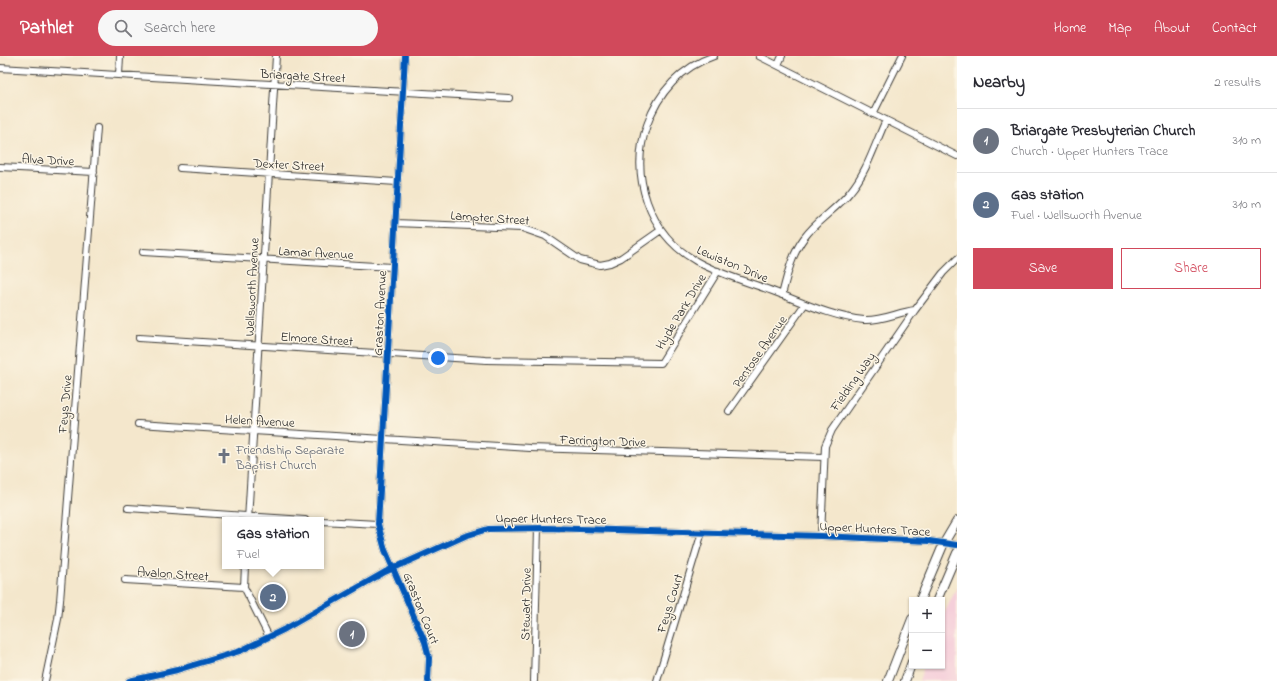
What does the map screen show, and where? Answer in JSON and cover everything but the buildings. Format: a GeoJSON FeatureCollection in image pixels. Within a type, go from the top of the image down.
{"type":"FeatureCollection","features":[{"type":"Feature","properties":{"kind":"main road"},"geometry":{"type":"LineString","coordinates":[[921,597],[944,543],[957,521]]}},
{"type":"Feature","properties":{"kind":"main road"},"geometry":{"type":"LineString","coordinates":[[938,597],[957,554]]}},
{"type":"Feature","properties":{"kind":"main road"},"geometry":{"type":"LineString","coordinates":[[889,681],[891,672],[909,627]]}},
{"type":"Feature","properties":{"kind":"main road"},"geometry":{"type":"LineString","coordinates":[[905,681],[909,669]]}},
{"type":"Feature","properties":{"kind":"street"},"geometry":{"type":"LineString","coordinates":[[119,75],[120,56]]}},
{"type":"Feature","properties":{"kind":"street","name":"Wellsworth Avenue"},"geometry":{"type":"LineString","coordinates":[[248,517],[276,56]]}},
{"type":"Feature","properties":{"kind":"street","name":"Graston Avenue"},"geometry":{"type":"LineString","coordinates":[[394,568],[382,542],[378,524],[405,56]]}},
{"type":"Feature","properties":{"kind":"street","name":"Lewiston Drive"},"geometry":{"type":"LineString","coordinates":[[714,56],[691,67],[669,86],[651,114],[645,130],[641,158],[642,189],[646,202],[661,230],[685,254],[718,271],[835,314],[867,320],[915,310]]}},
{"type":"Feature","properties":{"kind":"street"},"geometry":{"type":"LineString","coordinates":[[759,56],[957,156]]}},
{"type":"Feature","properties":{"kind":"street"},"geometry":{"type":"LineString","coordinates":[[778,65],[782,56]]}},
{"type":"Feature","properties":{"kind":"street"},"geometry":{"type":"LineString","coordinates":[[873,114],[902,56]]}},
{"type":"Feature","properties":{"kind":"street","name":"Briargate Street"},"geometry":{"type":"LineString","coordinates":[[0,68],[509,98]]}},
{"type":"Feature","properties":{"kind":"street"},"geometry":{"type":"LineString","coordinates":[[782,295],[789,269],[798,248],[811,230],[851,192],[861,176],[886,120]]}},
{"type":"Feature","properties":{"kind":"street","name":"Feys Drive"},"geometry":{"type":"LineString","coordinates":[[45,681],[58,619],[60,601],[97,128]]}},
{"type":"Feature","properties":{"kind":"street","name":"Alva Drive"},"geometry":{"type":"LineString","coordinates":[[0,167],[94,172]]}},
{"type":"Feature","properties":{"kind":"street","name":"Dexter Street"},"geometry":{"type":"LineString","coordinates":[[180,168],[397,182]]}},
{"type":"Feature","properties":{"kind":"street","name":"Lampter Street"},"geometry":{"type":"LineString","coordinates":[[395,223],[522,228],[545,236],[580,260],[600,264],[610,263],[621,258],[661,230]]}},
{"type":"Feature","properties":{"kind":"street","name":"Lamar Avenue"},"geometry":{"type":"LineString","coordinates":[[143,252],[392,267]]}},
{"type":"Feature","properties":{"kind":"street","name":"Fielding Way"},"geometry":{"type":"LineString","coordinates":[[821,536],[825,446],[832,430],[915,310],[943,272],[957,260]]}},
{"type":"Feature","properties":{"kind":"street","name":"Hyde Park Drive"},"geometry":{"type":"LineString","coordinates":[[661,363],[718,271]]}},
{"type":"Feature","properties":{"kind":"street","name":"Pentose Avenue"},"geometry":{"type":"LineString","coordinates":[[729,411],[805,304]]}},
{"type":"Feature","properties":{"kind":"street","name":"Elmore Street"},"geometry":{"type":"LineString","coordinates":[[139,338],[486,360],[661,363]]}},
{"type":"Feature","properties":{"kind":"street","name":"Helen Avenue"},"geometry":{"type":"LineString","coordinates":[[138,424],[382,439]]}},
{"type":"Feature","properties":{"kind":"street","name":"Farrington Drive"},"geometry":{"type":"LineString","coordinates":[[382,439],[602,451],[824,457]]}},
{"type":"Feature","properties":{"kind":"street"},"geometry":{"type":"LineString","coordinates":[[128,508],[236,517]]}},
{"type":"Feature","properties":{"kind":"street"},"geometry":{"type":"LineString","coordinates":[[324,521],[378,524]]}},
{"type":"Feature","properties":{"kind":"street","name":"Upper Hunters Trace"},"geometry":{"type":"LineString","coordinates":[[129,681],[218,659],[270,636],[394,568],[478,531],[504,527],[702,532],[821,536],[957,544]]}},
{"type":"Feature","properties":{"kind":"street","name":"Stewart Drive"},"geometry":{"type":"LineString","coordinates":[[534,681],[538,528]]}},
{"type":"Feature","properties":{"kind":"street","name":"Feys Court"},"geometry":{"type":"LineString","coordinates":[[657,681],[702,532]]}},
{"type":"Feature","properties":{"kind":"street","name":"Graston Court"},"geometry":{"type":"LineString","coordinates":[[394,568],[425,642],[428,658],[428,681]]}},
{"type":"Feature","properties":{"kind":"street"},"geometry":{"type":"LineString","coordinates":[[245,569],[244,587],[270,636]]}},
{"type":"Feature","properties":{"kind":"street","name":"Avalon Street"},"geometry":{"type":"LineString","coordinates":[[125,580],[244,587]]}},
{"type":"Feature","properties":{"kind":"shaded area"},"geometry":{"type":"Polygon","coordinates":[[[957,587],[957,681],[919,681],[923,669],[945,669],[945,612],[957,587]]]}},
{"type":"Feature","properties":{"kind":"cycle path"},"geometry":{"type":"LineString","coordinates":[[405,56],[378,524],[385,550],[425,642],[429,658],[428,681]]}},
{"type":"Feature","properties":{"kind":"cycle path"},"geometry":{"type":"LineString","coordinates":[[129,681],[177,670],[240,651],[285,629],[385,572],[465,536],[488,529],[545,528],[821,536],[929,541],[957,545]]}},
{"type":"Feature","properties":{"kind":"place","name":"Friendship Separate Baptist Church"},"geometry":{"type":"Point","coordinates":[224,456]}},
{"type":"Feature","properties":{"kind":"place","name":"Gas station"},"geometry":{"type":"Point","coordinates":[273,597]}},
{"type":"Feature","properties":{"kind":"place","name":"Briargate Presbyterian Church"},"geometry":{"type":"Point","coordinates":[352,634]}}]}
